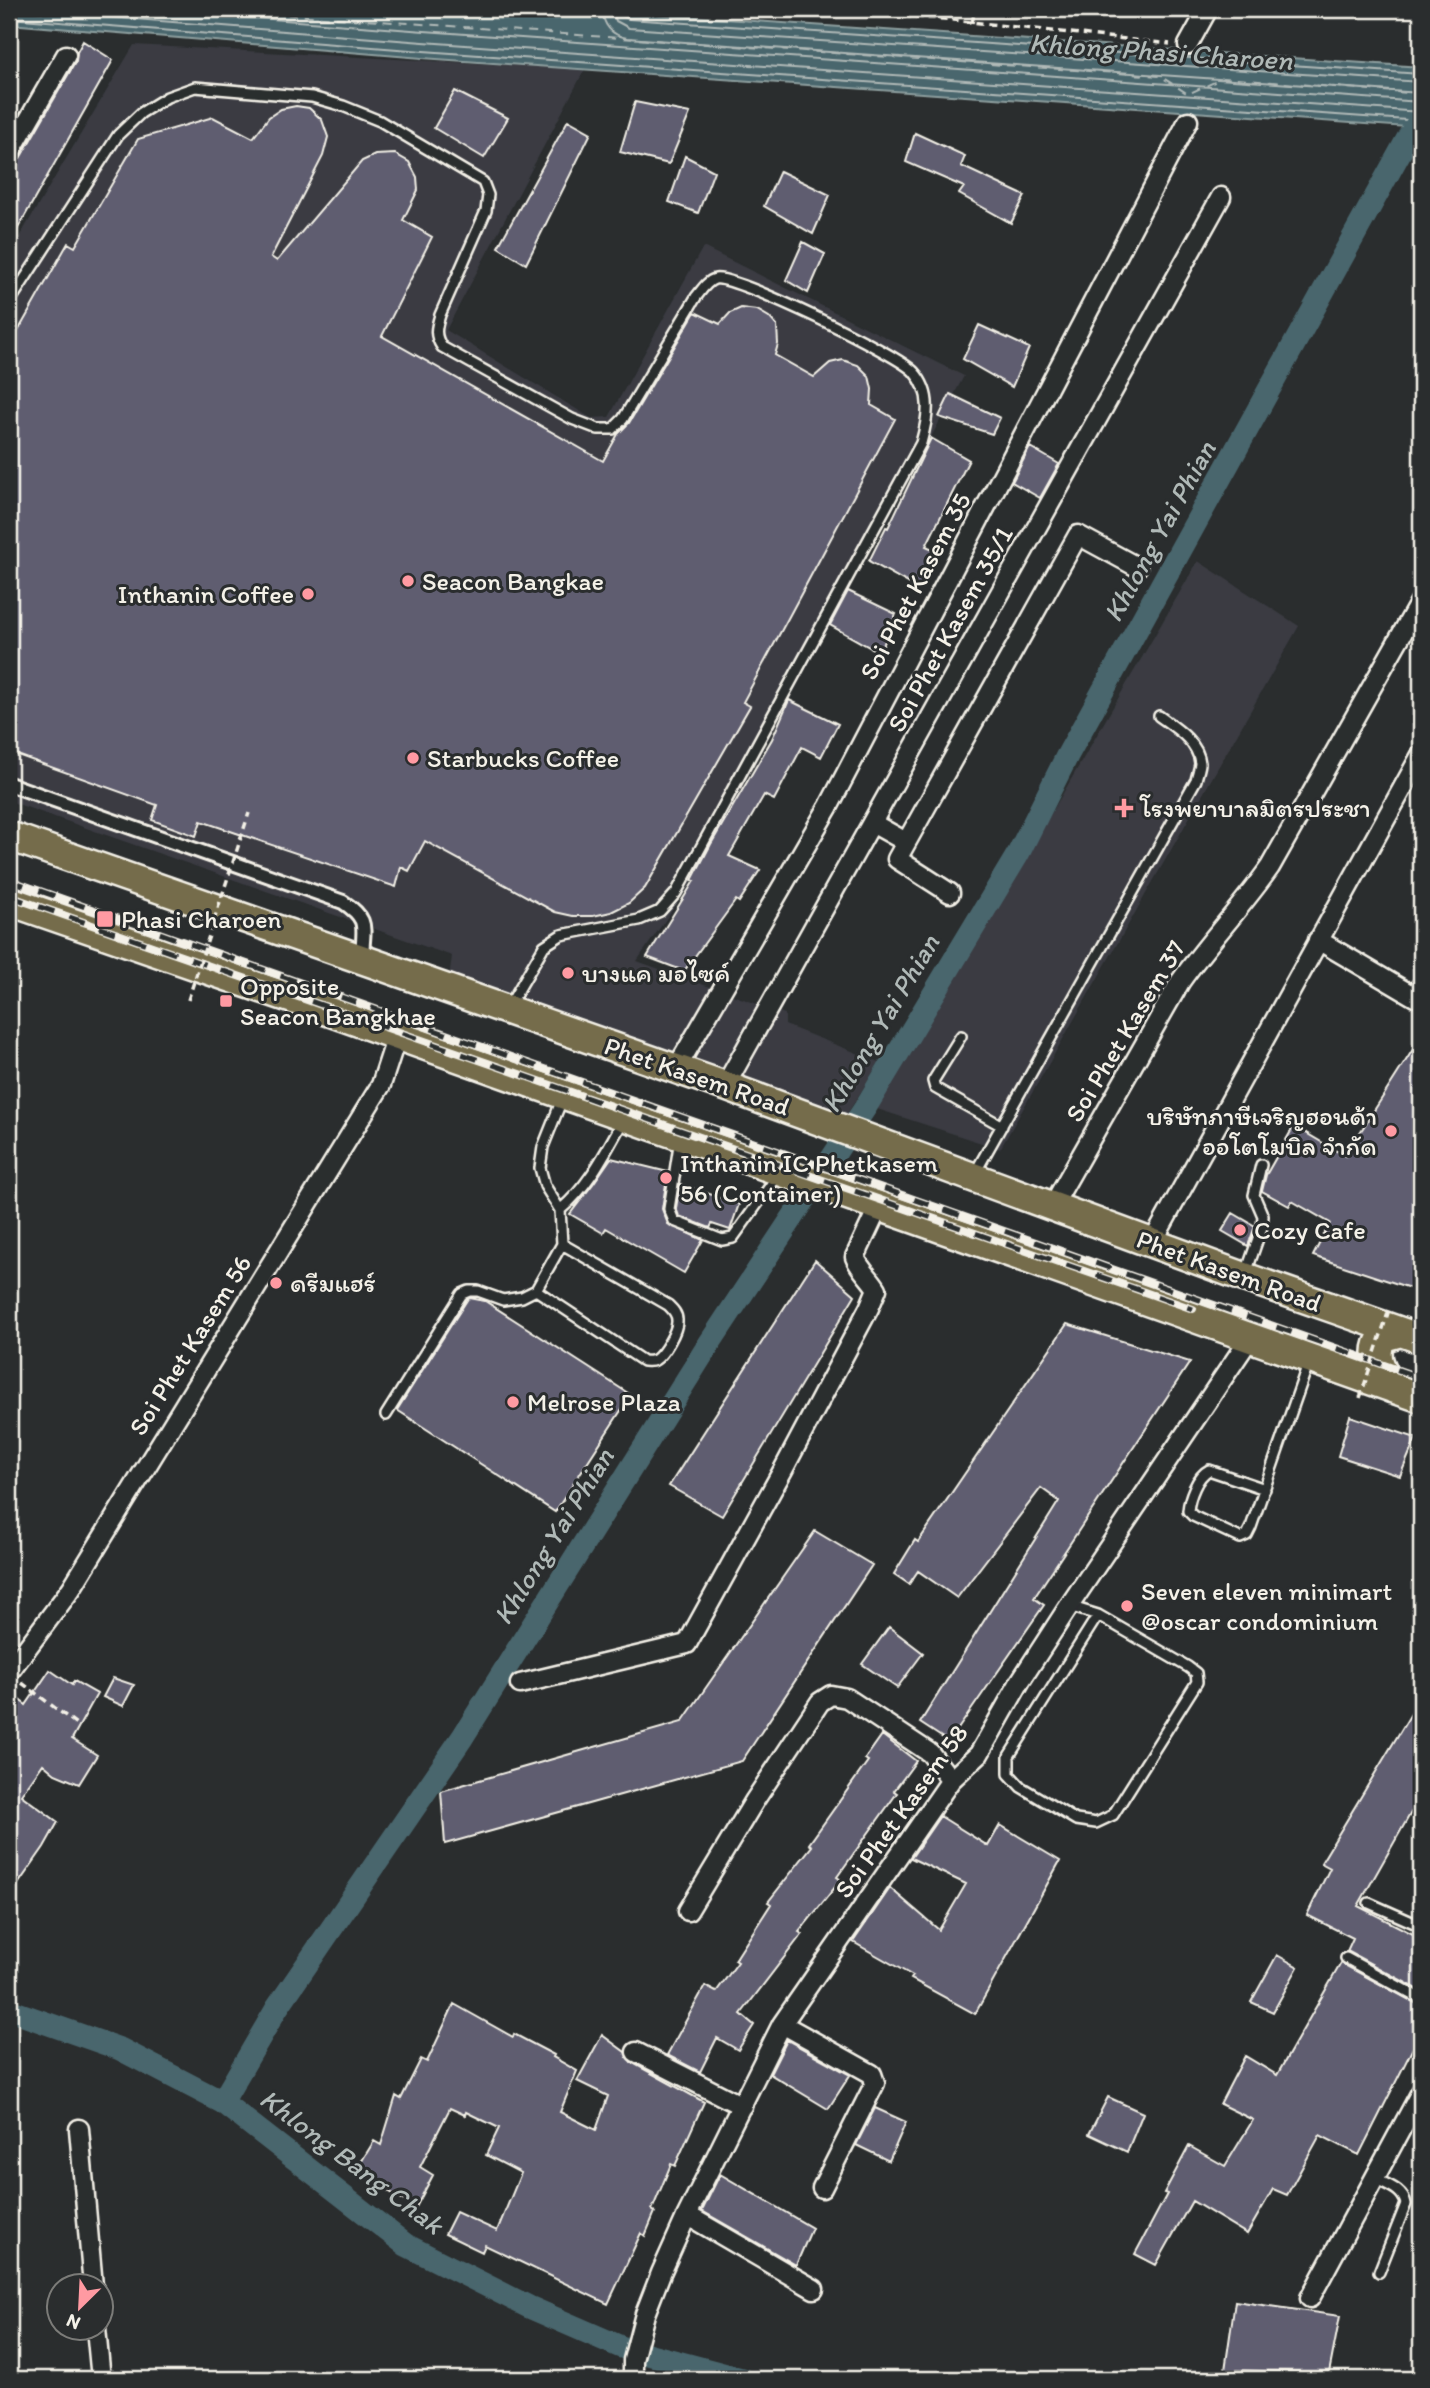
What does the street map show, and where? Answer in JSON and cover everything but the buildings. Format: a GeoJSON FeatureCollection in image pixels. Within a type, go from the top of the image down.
{"type":"FeatureCollection","features":[{"type":"Feature","properties":{"kind":"main road","name":"Phet Kasem Road"},"geometry":{"type":"LineString","coordinates":[[9,835],[725,1086],[1244,1277],[1364,1319],[1410,1329]]}},
{"type":"Feature","properties":{"kind":"main road"},"geometry":{"type":"LineString","coordinates":[[9,901],[1421,1398]]}},
{"type":"Feature","properties":{"kind":"main road"},"geometry":{"type":"LineString","coordinates":[[1344,1371],[1357,1361],[1367,1346],[1369,1326],[1364,1319]]}},
{"type":"Feature","properties":{"kind":"main road"},"geometry":{"type":"LineString","coordinates":[[1392,1388],[1380,1367],[1377,1350],[1384,1337],[1410,1329]]}},
{"type":"Feature","properties":{"kind":"street"},"geometry":{"type":"LineString","coordinates":[[1188,46],[1208,9]]}},
{"type":"Feature","properties":{"kind":"street"},"geometry":{"type":"LineString","coordinates":[[9,154],[66,55]]}},
{"type":"Feature","properties":{"kind":"street","name":"Soi Phet Kasem 35"},"geometry":{"type":"LineString","coordinates":[[676,1069],[828,806],[1188,121]]}},
{"type":"Feature","properties":{"kind":"street","name":"Soi Phet Kasem 35/1"},"geometry":{"type":"LineString","coordinates":[[725,1086],[1221,197]]}},
{"type":"Feature","properties":{"kind":"street"},"geometry":{"type":"LineString","coordinates":[[950,892],[897,859],[1078,535],[1137,567]]}},
{"type":"Feature","properties":{"kind":"street","name":"Soi Phet Kasem 37"},"geometry":{"type":"LineString","coordinates":[[1052,1207],[1180,982],[1269,867],[1421,600]]}},
{"type":"Feature","properties":{"kind":"street"},"geometry":{"type":"LineString","coordinates":[[1152,1243],[1421,755]]}},
{"type":"Feature","properties":{"kind":"street"},"geometry":{"type":"LineString","coordinates":[[9,784],[343,902],[359,913],[364,925],[362,957]]}},
{"type":"Feature","properties":{"kind":"street"},"geometry":{"type":"LineString","coordinates":[[872,823],[906,842]]}},
{"type":"Feature","properties":{"kind":"street"},"geometry":{"type":"LineString","coordinates":[[1318,940],[1415,997],[1421,986]]}},
{"type":"Feature","properties":{"kind":"street","name":"Soi Phet Kasem 56"},"geometry":{"type":"LineString","coordinates":[[14,1677],[381,1085],[397,1036]]}},
{"type":"Feature","properties":{"kind":"street"},"geometry":{"type":"LineString","coordinates":[[520,1684],[687,1644],[869,1308],[877,1289],[870,1278],[859,1269],[855,1258],[879,1206]]}},
{"type":"Feature","properties":{"kind":"street","name":"Soi Phet Kasem 58"},"geometry":{"type":"LineString","coordinates":[[633,2379],[633,2360],[645,2314],[687,2215],[782,2024],[951,1780],[978,1754],[1021,1680],[1069,1606],[1250,1338]]}},
{"type":"Feature","properties":{"kind":"street"},"geometry":{"type":"LineString","coordinates":[[688,1911],[755,1800],[820,1702],[831,1695],[847,1698],[930,1753],[951,1780]]}},
{"type":"Feature","properties":{"kind":"street"},"geometry":{"type":"LineString","coordinates":[[782,2024],[872,2074],[875,2083],[821,2188]]}},
{"type":"Feature","properties":{"kind":"street"},"geometry":{"type":"LineString","coordinates":[[636,2052],[742,2106]]}},
{"type":"Feature","properties":{"kind":"street"},"geometry":{"type":"LineString","coordinates":[[1310,2298],[1421,2092]]}},
{"type":"Feature","properties":{"kind":"street"},"geometry":{"type":"LineString","coordinates":[[79,2129],[92,2272]]}},
{"type":"Feature","properties":{"kind":"street"},"geometry":{"type":"LineString","coordinates":[[687,2215],[814,2289]]}},
{"type":"Feature","properties":{"kind":"street"},"geometry":{"type":"LineString","coordinates":[[97,2342],[101,2379]]}},
{"type":"Feature","properties":{"kind":"lane"},"geometry":{"type":"LineString","coordinates":[[9,303],[118,135],[141,113],[167,97],[195,88],[312,97],[343,106],[380,121],[483,181],[488,195],[486,211],[440,315],[436,338],[442,347],[572,419],[598,429],[612,429],[623,419],[696,297],[706,285],[716,279],[730,279],[774,298],[893,356],[914,371],[927,393],[928,416],[921,443],[676,893],[660,911],[639,919],[561,934],[544,946],[507,1009]]}},
{"type":"Feature","properties":{"kind":"lane"},"geometry":{"type":"LineString","coordinates":[[973,1177],[1196,780],[1200,763],[1193,746],[1184,735],[1159,716]]}},
{"type":"Feature","properties":{"kind":"lane"},"geometry":{"type":"LineString","coordinates":[[961,1036],[933,1081],[935,1088],[1002,1126]]}},
{"type":"Feature","properties":{"kind":"lane"},"geometry":{"type":"LineString","coordinates":[[386,1415],[463,1294],[478,1291],[512,1300],[536,1290],[562,1244],[560,1210],[545,1186],[540,1168],[543,1147],[563,1096]]}},
{"type":"Feature","properties":{"kind":"lane"},"geometry":{"type":"LineString","coordinates":[[560,1210],[585,1186],[625,1117]]}},
{"type":"Feature","properties":{"kind":"lane"},"geometry":{"type":"LineString","coordinates":[[680,1137],[670,1215],[674,1221],[722,1240],[733,1238],[741,1230],[784,1172]]}},
{"type":"Feature","properties":{"kind":"lane"},"geometry":{"type":"LineString","coordinates":[[1244,1277],[1262,1227],[1263,1216],[1254,1195],[1261,1165]]}},
{"type":"Feature","properties":{"kind":"lane"},"geometry":{"type":"LineString","coordinates":[[536,1290],[643,1361],[658,1358],[675,1331],[675,1311],[668,1305],[562,1244]]}},
{"type":"Feature","properties":{"kind":"lane"},"geometry":{"type":"LineString","coordinates":[[1265,1489],[1209,1470],[1203,1473],[1188,1503],[1188,1511],[1193,1516],[1240,1538],[1247,1535],[1265,1489],[1310,1359]]}},
{"type":"Feature","properties":{"kind":"lane"},"geometry":{"type":"LineString","coordinates":[[1069,1606],[1098,1615],[1196,1673],[1197,1682],[1113,1815],[1096,1823],[1076,1820],[1021,1787],[1009,1774],[1009,1756],[1098,1615]]}},
{"type":"Feature","properties":{"kind":"lane"},"geometry":{"type":"LineString","coordinates":[[1369,1903],[1421,1926]]}},
{"type":"Feature","properties":{"kind":"lane"},"geometry":{"type":"LineString","coordinates":[[1346,1958],[1421,1999]]}},
{"type":"Feature","properties":{"kind":"lane"},"geometry":{"type":"LineString","coordinates":[[1374,2178],[1405,2196],[1406,2204],[1379,2272]]}},
{"type":"Feature","properties":{"kind":"path"},"geometry":{"type":"LineString","coordinates":[[796,9],[972,23],[1188,46]]}},
{"type":"Feature","properties":{"kind":"path"},"geometry":{"type":"LineString","coordinates":[[972,23],[975,9]]}},
{"type":"Feature","properties":{"kind":"path"},"geometry":{"type":"LineString","coordinates":[[188,1000],[249,813]]}},
{"type":"Feature","properties":{"kind":"path"},"geometry":{"type":"LineString","coordinates":[[1360,1398],[1410,1329]]}},
{"type":"Feature","properties":{"kind":"path"},"geometry":{"type":"LineString","coordinates":[[14,1677],[79,1726]]}},
{"type":"Feature","properties":{"kind":"shaded area","name":"Seacon Bangkae"},"geometry":{"type":"Polygon","coordinates":[[[134,45],[585,69],[446,330],[591,418],[609,417],[703,247],[964,376],[689,886],[637,961],[785,1014],[785,1025],[880,1062],[845,1117],[449,978],[452,956],[9,801],[9,254],[134,45]]]}},
{"type":"Feature","properties":{"kind":"shaded area","name":"โรงพยาบาลมิตรประชา"},"geometry":{"type":"Polygon","coordinates":[[[1198,561],[1299,626],[1000,1149],[874,1108],[948,991],[1198,561]]]}},
{"type":"Feature","properties":{"kind":"water","name":"Khlong Phasi Charoen"},"geometry":{"type":"Polygon","coordinates":[[[9,9],[579,9],[1421,67],[1421,128],[422,58],[9,24],[9,9]]]}},
{"type":"Feature","properties":{"kind":"waterway","name":"Khlong Yai Phian"},"geometry":{"type":"LineString","coordinates":[[222,2102],[277,2008],[462,1738],[709,1344],[865,1108],[1018,854],[1067,756],[1409,136],[1421,119]]}},
{"type":"Feature","properties":{"kind":"waterway","name":"Khlong Bang Chak"},"geometry":{"type":"LineString","coordinates":[[9,2010],[120,2049],[222,2102],[406,2245],[529,2307],[621,2347],[742,2379]]}},
{"type":"Feature","properties":{"kind":"ferry route"},"geometry":{"type":"LineString","coordinates":[[208,9],[1160,76],[1188,94],[1223,78],[1421,94]]}},
{"type":"Feature","properties":{"kind":"railway"},"geometry":{"type":"LineString","coordinates":[[9,880],[1421,1378]]}},
{"type":"Feature","properties":{"kind":"railway"},"geometry":{"type":"LineString","coordinates":[[9,896],[1193,1309]]}},
{"type":"Feature","properties":{"kind":"place","name":"Seacon Bangkae"},"geometry":{"type":"Point","coordinates":[408,581]}},
{"type":"Feature","properties":{"kind":"place","name":"Inthanin Coffee"},"geometry":{"type":"Point","coordinates":[308,594]}},
{"type":"Feature","properties":{"kind":"place","name":"Starbucks Coffee"},"geometry":{"type":"Point","coordinates":[413,758]}},
{"type":"Feature","properties":{"kind":"place","name":"โรงพยาบาลมิตรประชา"},"geometry":{"type":"Point","coordinates":[1124,808]}},
{"type":"Feature","properties":{"kind":"place","name":"Phasi Charoen"},"geometry":{"type":"Point","coordinates":[105,919]}},
{"type":"Feature","properties":{"kind":"place","name":"บางแค มอไซค์"},"geometry":{"type":"Point","coordinates":[568,973]}},
{"type":"Feature","properties":{"kind":"place","name":"Opposite Seacon Bangkhae"},"geometry":{"type":"Point","coordinates":[226,1001]}},
{"type":"Feature","properties":{"kind":"place","name":"บริษัทภาษีเจริญฮอนด้า ออโตโมบิล จำกัด"},"geometry":{"type":"Point","coordinates":[1391,1131]}},
{"type":"Feature","properties":{"kind":"place","name":"Inthanin IC Phetkasem 56 (Container)"},"geometry":{"type":"Point","coordinates":[666,1178]}},
{"type":"Feature","properties":{"kind":"place","name":"Cozy Cafe"},"geometry":{"type":"Point","coordinates":[1240,1230]}},
{"type":"Feature","properties":{"kind":"place","name":"ดรีมแฮร์"},"geometry":{"type":"Point","coordinates":[276,1283]}},
{"type":"Feature","properties":{"kind":"place","name":"Melrose Plaza"},"geometry":{"type":"Point","coordinates":[513,1402]}},
{"type":"Feature","properties":{"kind":"place","name":"Seven eleven minimart @oscar condominium"},"geometry":{"type":"Point","coordinates":[1127,1606]}}]}
